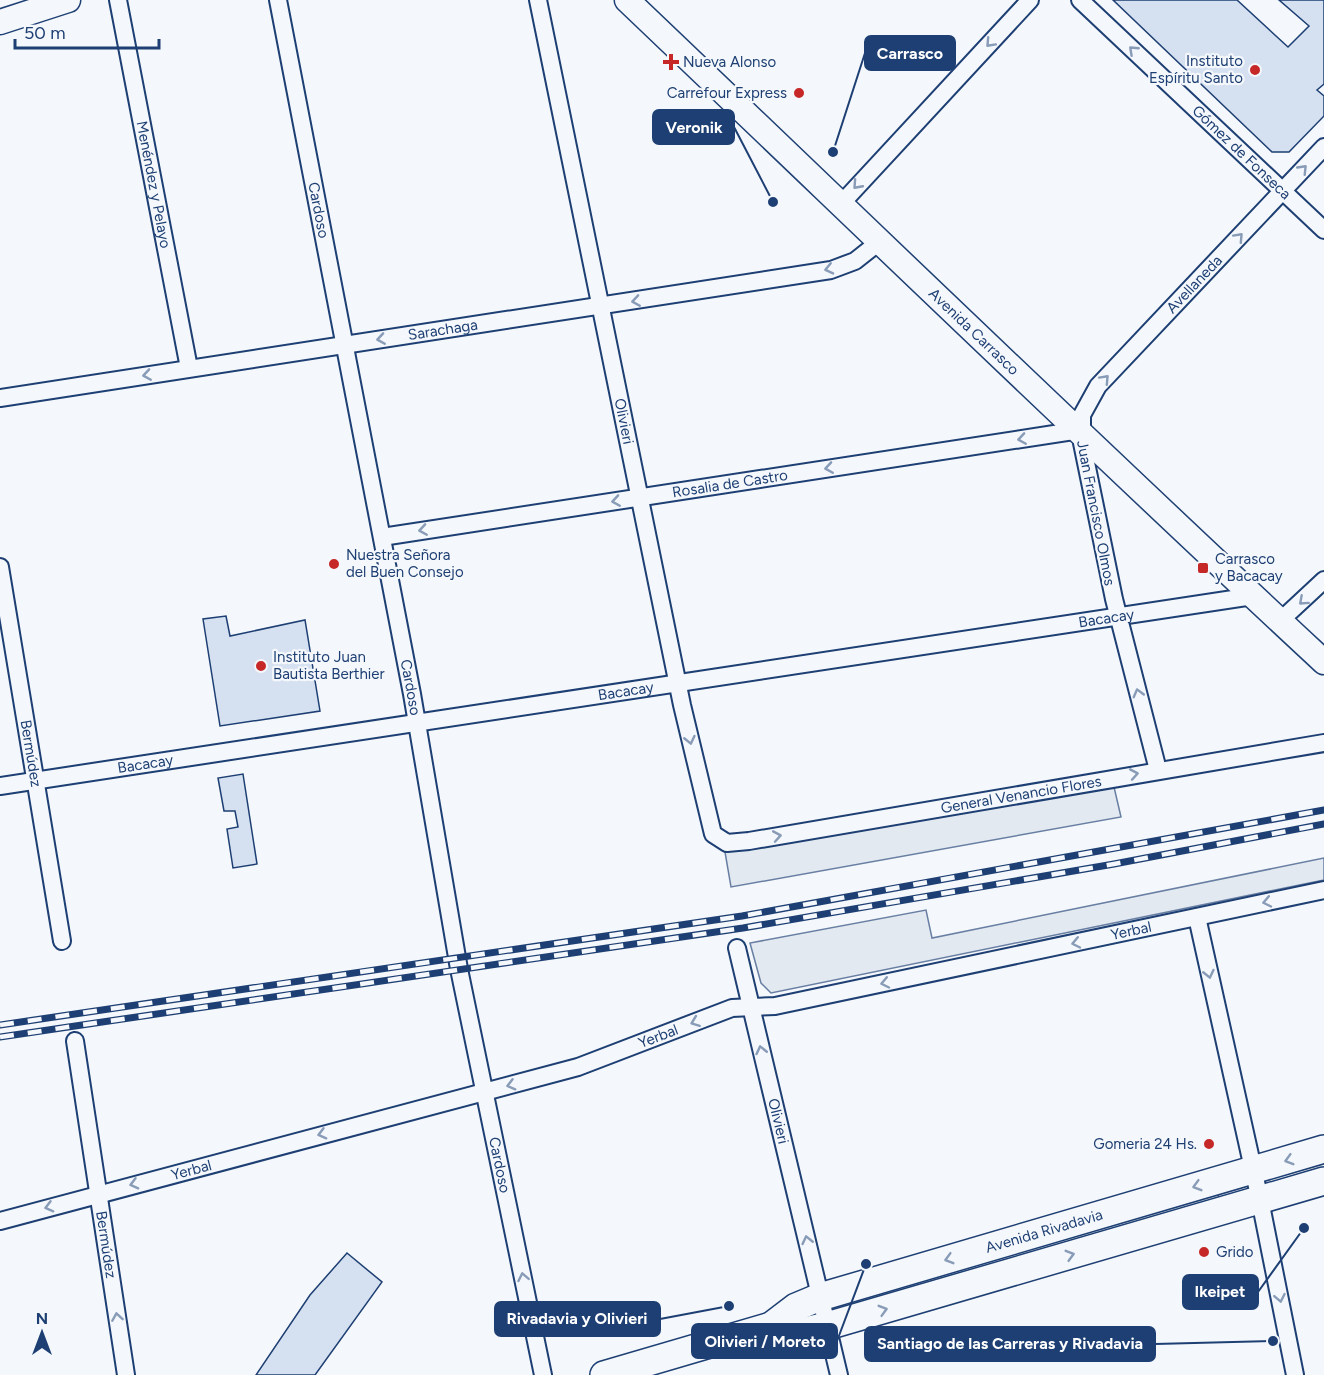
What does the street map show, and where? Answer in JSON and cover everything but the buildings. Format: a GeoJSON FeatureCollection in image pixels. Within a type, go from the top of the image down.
{"type":"FeatureCollection","features":[{"type":"Feature","properties":{"kind":"main road"},"geometry":{"type":"LineString","coordinates":[[0,22],[68,0]]}},
{"type":"Feature","properties":{"kind":"main road","name":"Avenida Carrasco"},"geometry":{"type":"LineString","coordinates":[[627,0],[879,242],[1080,430],[1210,558],[1324,662]]}},
{"type":"Feature","properties":{"kind":"main road","name":"Avenida Rivadavia"},"geometry":{"type":"LineString","coordinates":[[604,1375],[644,1370],[771,1326],[796,1307],[820,1297],[1324,1149]]}},
{"type":"Feature","properties":{"kind":"main road","name":"Avenida Rivadavia"},"geometry":{"type":"LineString","coordinates":[[771,1326],[801,1332],[827,1326],[1324,1181]]}},
{"type":"Feature","properties":{"kind":"street","name":"Menéndez y Pelayo"},"geometry":{"type":"LineString","coordinates":[[118,0],[189,368]]}},
{"type":"Feature","properties":{"kind":"street","name":"Cardoso"},"geometry":{"type":"LineString","coordinates":[[279,0],[347,345],[417,721],[459,969],[543,1375]]}},
{"type":"Feature","properties":{"kind":"street","name":"Olivieri"},"geometry":{"type":"LineString","coordinates":[[538,0],[678,682],[710,829],[720,839]]}},
{"type":"Feature","properties":{"kind":"street"},"geometry":{"type":"LineString","coordinates":[[841,204],[1030,0]]}},
{"type":"Feature","properties":{"kind":"street","name":"Gómez de Fonseca"},"geometry":{"type":"LineString","coordinates":[[1080,0],[1324,230]]}},
{"type":"Feature","properties":{"kind":"street","name":"Avellaneda"},"geometry":{"type":"LineString","coordinates":[[1080,430],[1082,415],[1098,386],[1324,147]]}},
{"type":"Feature","properties":{"kind":"street","name":"Sarachaga"},"geometry":{"type":"LineString","coordinates":[[0,398],[831,270],[855,261],[879,242]]}},
{"type":"Feature","properties":{"kind":"street","name":"Rosalia de Castro"},"geometry":{"type":"LineString","coordinates":[[382,537],[1080,430]]}},
{"type":"Feature","properties":{"kind":"street","name":"Juan Francisco Olmos"},"geometry":{"type":"LineString","coordinates":[[1080,430],[1119,618],[1158,770]]}},
{"type":"Feature","properties":{"kind":"street","name":"Bermúdez"},"geometry":{"type":"LineString","coordinates":[[0,567],[62,941]]}},
{"type":"Feature","properties":{"kind":"street"},"geometry":{"type":"LineString","coordinates":[[1280,621],[1324,580]]}},
{"type":"Feature","properties":{"kind":"street","name":"Bacacay"},"geometry":{"type":"LineString","coordinates":[[0,786],[1253,596]]}},
{"type":"Feature","properties":{"kind":"street","name":"General Venancio Flores"},"geometry":{"type":"LineString","coordinates":[[720,839],[727,843],[749,841],[1324,743]]}},
{"type":"Feature","properties":{"kind":"street","name":"Yerbal"},"geometry":{"type":"LineString","coordinates":[[0,1221],[578,1067],[732,1008],[775,1006],[1324,890]]}},
{"type":"Feature","properties":{"kind":"street"},"geometry":{"type":"LineString","coordinates":[[1197,917],[1260,1200],[1295,1375]]}},
{"type":"Feature","properties":{"kind":"street","name":"Olivieri"},"geometry":{"type":"LineString","coordinates":[[737,948],[839,1375]]}},
{"type":"Feature","properties":{"kind":"street","name":"Bermúdez"},"geometry":{"type":"LineString","coordinates":[[75,1041],[126,1375]]}},
{"type":"Feature","properties":{"kind":"shaded area"},"geometry":{"type":"Polygon","coordinates":[[[1114,787],[1121,817],[731,887],[725,852],[1114,787]]]}},
{"type":"Feature","properties":{"kind":"shaded area"},"geometry":{"type":"Polygon","coordinates":[[[1324,858],[1324,880],[771,993],[761,983],[750,943],[926,910],[932,938],[1324,858]]]}},
{"type":"Feature","properties":{"kind":"shaded area"},"geometry":{"type":"Polygon","coordinates":[[[1218,1193],[1219,1199],[858,1304],[857,1298],[1218,1193]]]}},
{"type":"Feature","properties":{"kind":"railway"},"geometry":{"type":"LineString","coordinates":[[0,1025],[742,916],[1324,810]]}},
{"type":"Feature","properties":{"kind":"railway"},"geometry":{"type":"LineString","coordinates":[[0,1037],[743,928],[1114,864],[1324,824]]}},
{"type":"Feature","properties":{"kind":"place","name":"Nueva Alonso"},"geometry":{"type":"Point","coordinates":[671,62]}},
{"type":"Feature","properties":{"kind":"place","name":"Instituto Espíritu Santo"},"geometry":{"type":"Point","coordinates":[1255,70]}},
{"type":"Feature","properties":{"kind":"place","name":"Carrefour Express"},"geometry":{"type":"Point","coordinates":[799,93]}},
{"type":"Feature","properties":{"kind":"place","name":"Carrasco"},"geometry":{"type":"Point","coordinates":[833,152]}},
{"type":"Feature","properties":{"kind":"place","name":"Veronik"},"geometry":{"type":"Point","coordinates":[773,202]}},
{"type":"Feature","properties":{"kind":"place","name":"Nuestra Señora del Buen Consejo"},"geometry":{"type":"Point","coordinates":[334,564]}},
{"type":"Feature","properties":{"kind":"place","name":"Carrasco y Bacacay"},"geometry":{"type":"Point","coordinates":[1203,568]}},
{"type":"Feature","properties":{"kind":"place","name":"Instituto Juan Bautista Berthier"},"geometry":{"type":"Point","coordinates":[261,666]}},
{"type":"Feature","properties":{"kind":"place","name":"Gomeria 24 Hs."},"geometry":{"type":"Point","coordinates":[1209,1144]}},
{"type":"Feature","properties":{"kind":"place","name":"Ikeipet"},"geometry":{"type":"Point","coordinates":[1304,1228]}},
{"type":"Feature","properties":{"kind":"place","name":"Grido"},"geometry":{"type":"Point","coordinates":[1204,1252]}},
{"type":"Feature","properties":{"kind":"place","name":"Olivieri / Moreto"},"geometry":{"type":"Point","coordinates":[866,1264]}},
{"type":"Feature","properties":{"kind":"place","name":"Rivadavia y Olivieri"},"geometry":{"type":"Point","coordinates":[729,1306]}},
{"type":"Feature","properties":{"kind":"place","name":"Santiago de las Carreras y Rivadavia"},"geometry":{"type":"Point","coordinates":[1273,1341]}}]}
